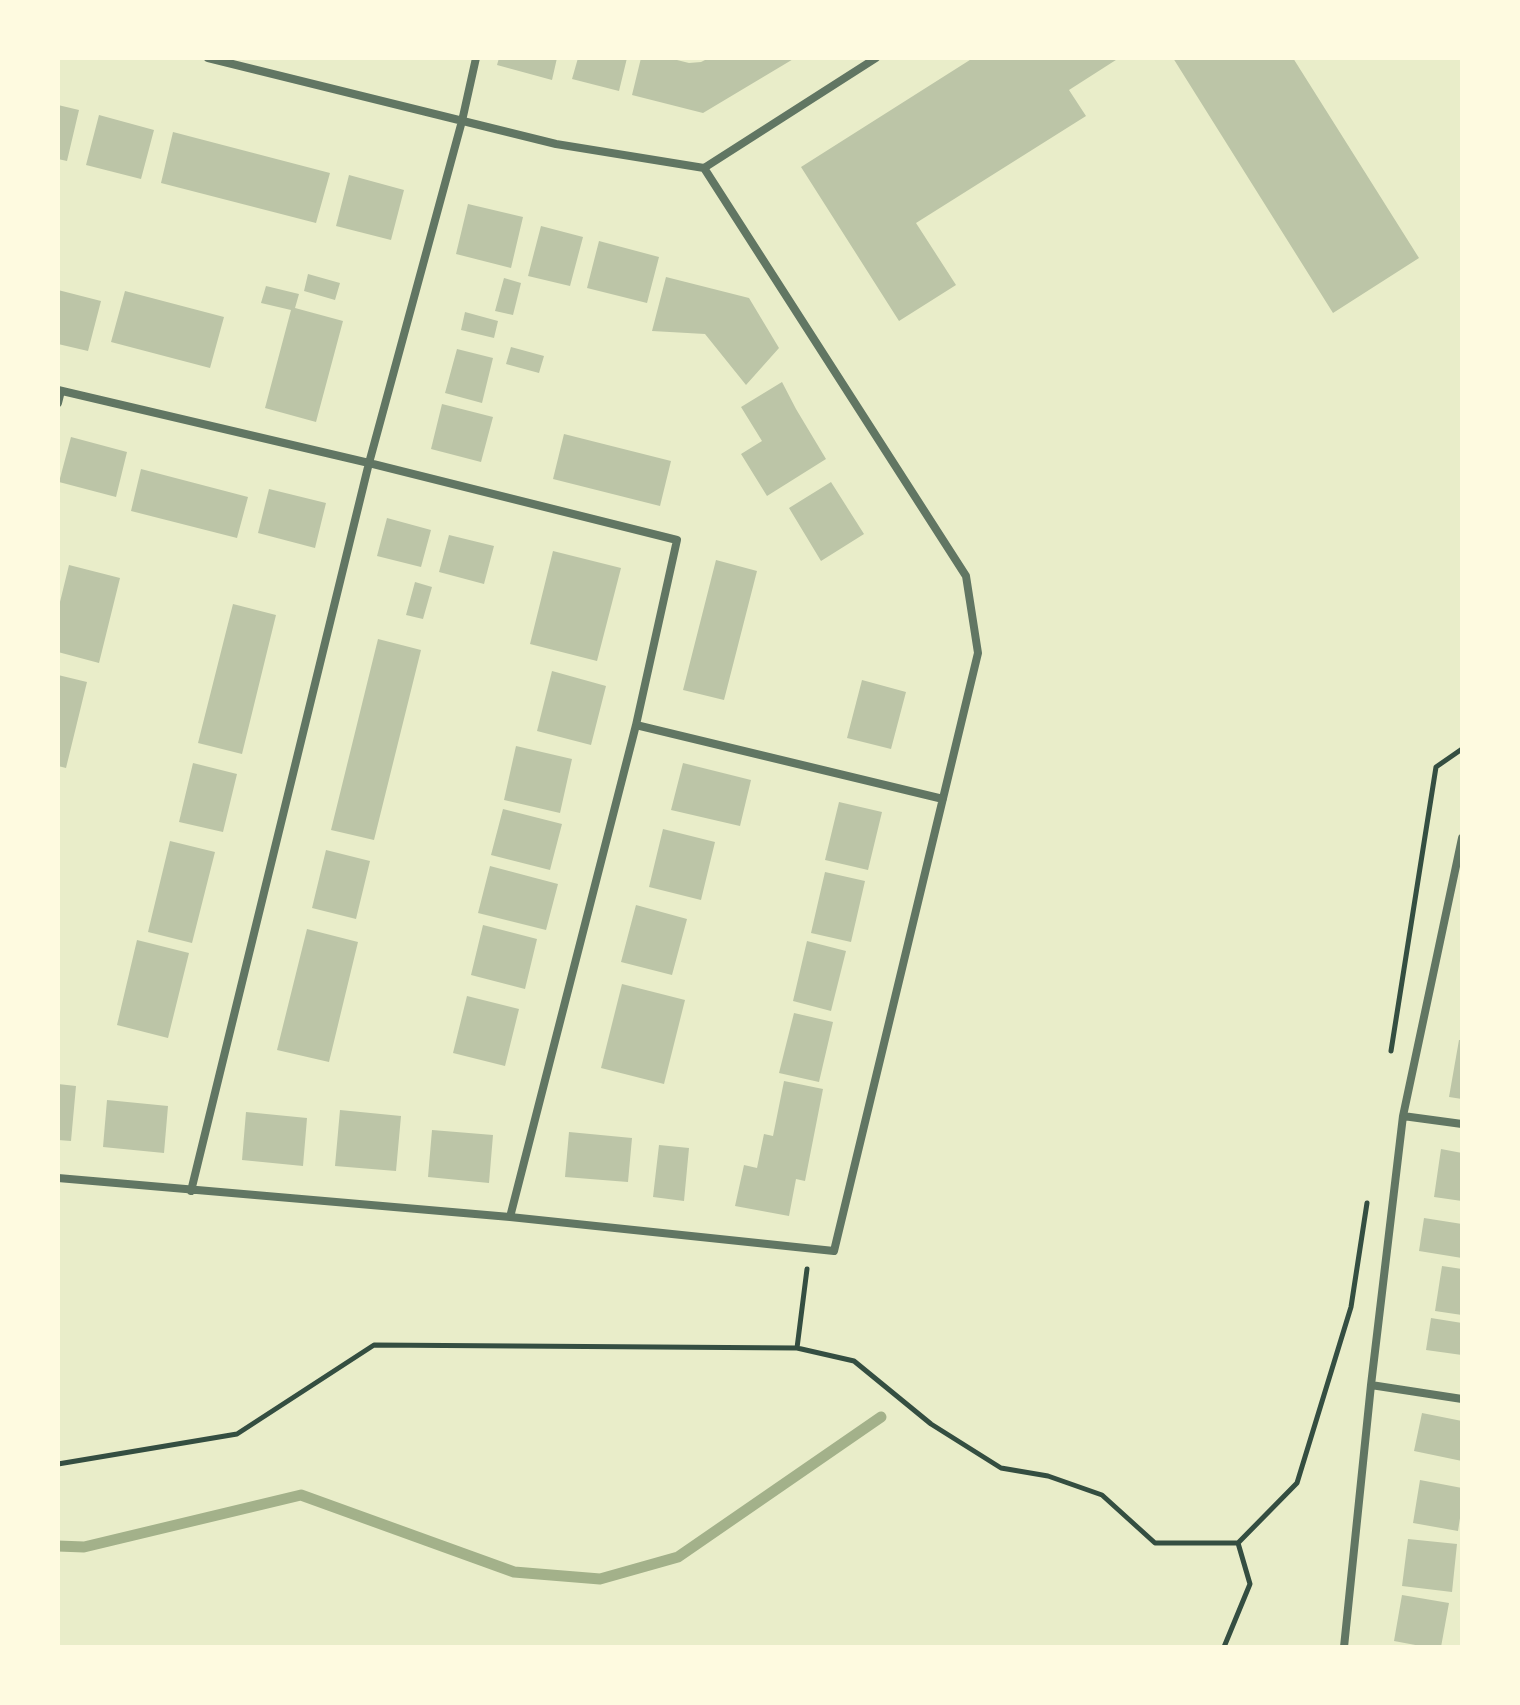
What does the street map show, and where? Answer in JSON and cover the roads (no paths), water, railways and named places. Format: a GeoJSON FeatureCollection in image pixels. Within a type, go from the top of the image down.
{"type":"FeatureCollection","features":[{"type":"Feature","properties":{"kind":"street"},"geometry":{"type":"LineString","coordinates":[[208,58],[556,144],[704,168],[876,58]]}},
{"type":"Feature","properties":{"kind":"street"},"geometry":{"type":"LineString","coordinates":[[191,1191],[369,463],[462,121],[476,58]]}},
{"type":"Feature","properties":{"kind":"street"},"geometry":{"type":"LineString","coordinates":[[58,1178],[510,1217],[834,1251],[978,653],[966,576],[704,168]]}},
{"type":"Feature","properties":{"kind":"street"},"geometry":{"type":"LineString","coordinates":[[58,403],[60,391],[369,463],[677,540],[636,725],[510,1217]]}},
{"type":"Feature","properties":{"kind":"street"},"geometry":{"type":"LineString","coordinates":[[636,725],[943,799]]}},
{"type":"Feature","properties":{"kind":"street"},"geometry":{"type":"LineString","coordinates":[[1344,1647],[1403,1116],[1462,838]]}},
{"type":"Feature","properties":{"kind":"street"},"geometry":{"type":"LineString","coordinates":[[1403,1116],[1462,1124]]}},
{"type":"Feature","properties":{"kind":"street"},"geometry":{"type":"LineString","coordinates":[[1371,1385],[1462,1399]]}},
{"type":"Feature","properties":{"kind":"waterway"},"geometry":{"type":"LineString","coordinates":[[58,1546],[84,1547],[301,1495],[514,1572],[600,1579],[678,1557],[881,1417]]}}]}
